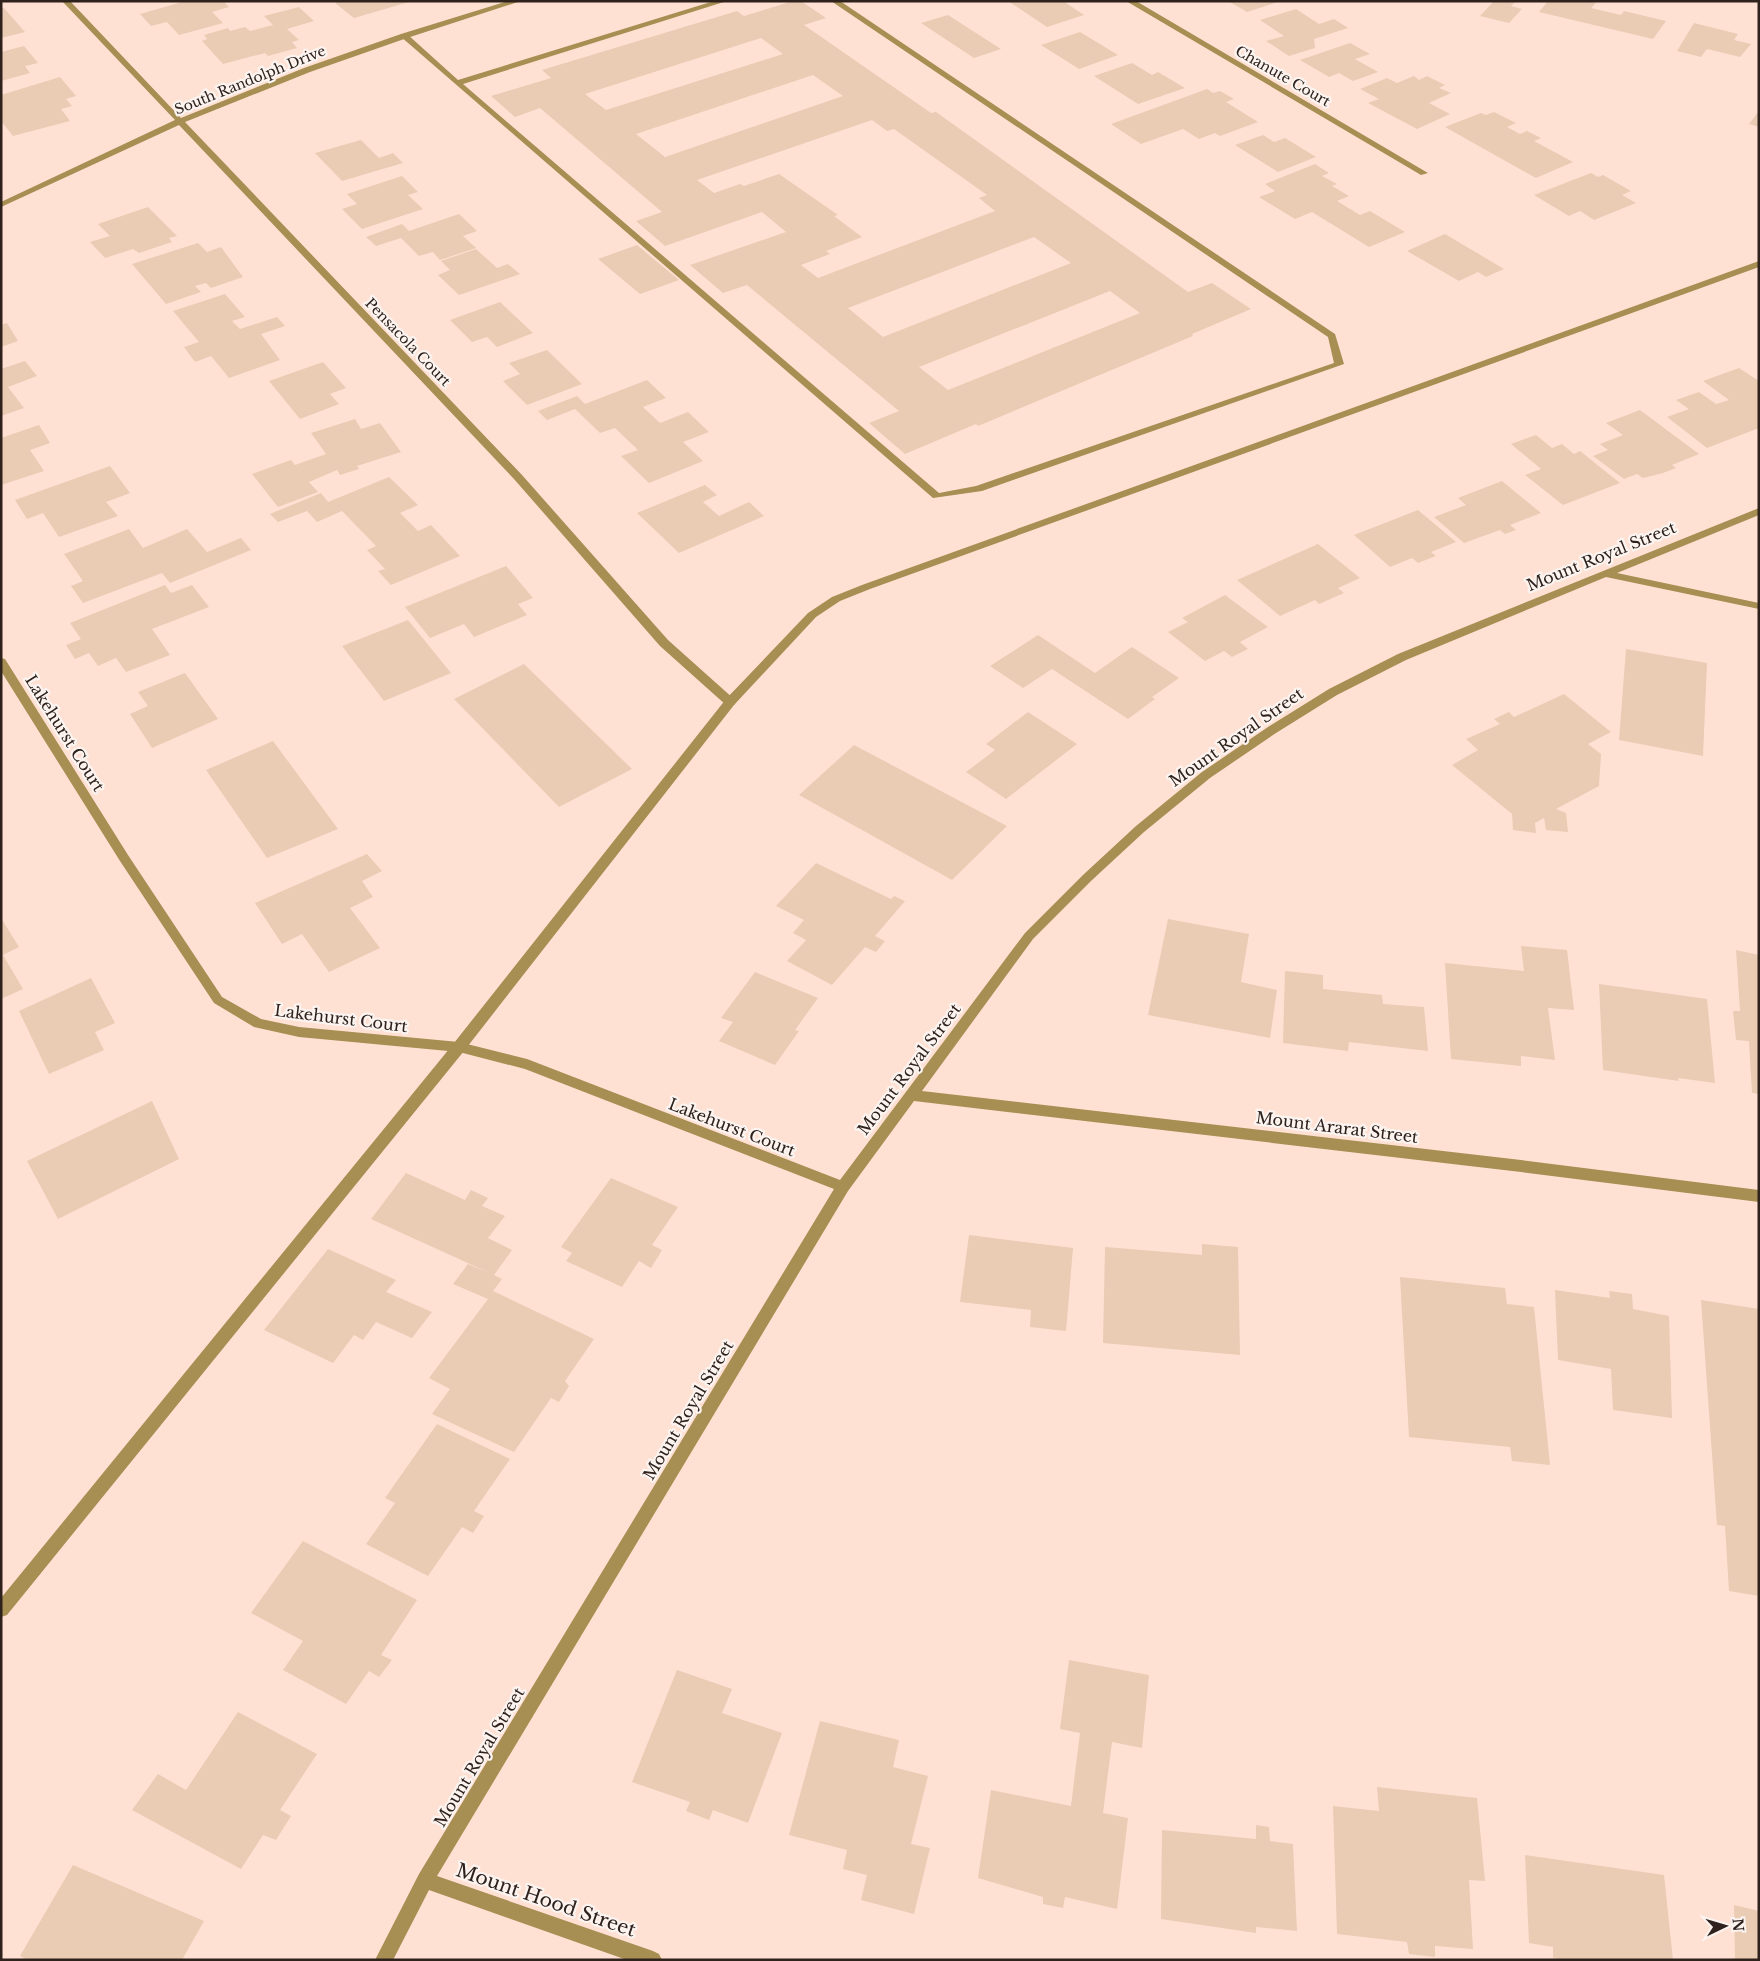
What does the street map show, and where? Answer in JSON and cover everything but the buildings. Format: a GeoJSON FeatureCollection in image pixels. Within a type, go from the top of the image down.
{"type":"FeatureCollection","features":[{"type":"Feature","properties":{"kind":"street","name":"Pensacola Court"},"geometry":{"type":"LineString","coordinates":[[66,1],[178,122],[518,478],[664,643],[730,702]]}},
{"type":"Feature","properties":{"kind":"street","name":"South Randolph Drive"},"geometry":{"type":"LineString","coordinates":[[1,205],[178,122],[306,70],[404,36],[517,1]]}},
{"type":"Feature","properties":{"kind":"street"},"geometry":{"type":"LineString","coordinates":[[457,83],[723,1]]}},
{"type":"Feature","properties":{"kind":"street"},"geometry":{"type":"LineString","coordinates":[[404,36],[937,496],[978,489],[1339,364],[1332,336],[835,1]]}},
{"type":"Feature","properties":{"kind":"street","name":"Chanute Court"},"geometry":{"type":"LineString","coordinates":[[1130,1],[1424,173]]}},
{"type":"Feature","properties":{"kind":"street"},"geometry":{"type":"LineString","coordinates":[[1,1610],[459,1048],[730,702],[812,615],[836,599],[1759,264]]}},
{"type":"Feature","properties":{"kind":"street","name":"Mount Royal Street"},"geometry":{"type":"LineString","coordinates":[[384,1960],[425,1880],[842,1187],[1029,936],[1087,878],[1140,829],[1206,775],[1272,730],[1333,692],[1402,657],[1759,511]]}},
{"type":"Feature","properties":{"kind":"street"},"geometry":{"type":"LineString","coordinates":[[1605,574],[1759,606]]}},
{"type":"Feature","properties":{"kind":"street","name":"Lakehurst Court"},"geometry":{"type":"LineString","coordinates":[[1,662],[124,858],[218,1000],[258,1023],[299,1032],[459,1048],[527,1064],[842,1187]]}},
{"type":"Feature","properties":{"kind":"street","name":"Mount Ararat Street"},"geometry":{"type":"LineString","coordinates":[[911,1095],[1521,1166],[1759,1196]]}},
{"type":"Feature","properties":{"kind":"street","name":"Mount Hood Street"},"geometry":{"type":"LineString","coordinates":[[425,1880],[653,1960]]}}]}
